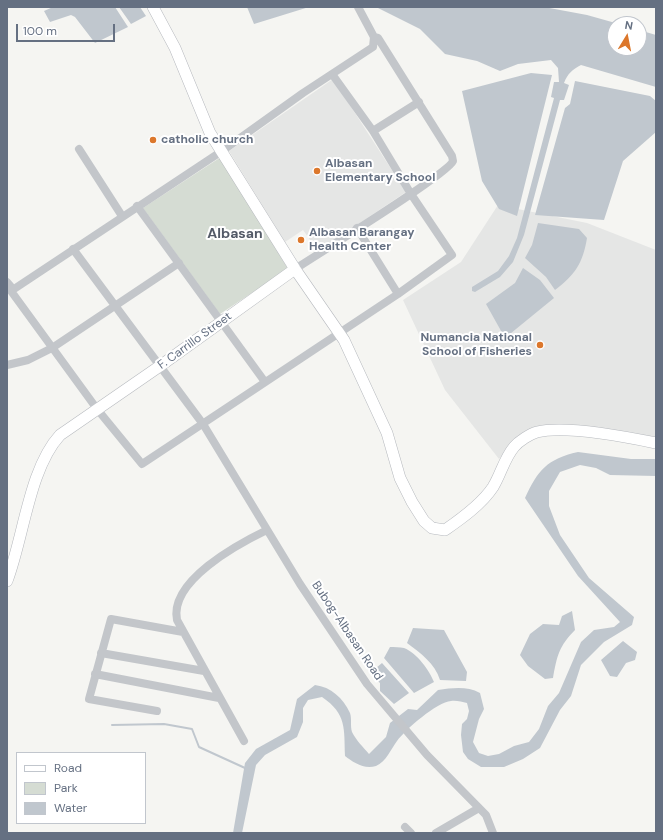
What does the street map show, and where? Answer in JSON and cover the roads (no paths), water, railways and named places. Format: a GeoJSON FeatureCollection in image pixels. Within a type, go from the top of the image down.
{"type":"FeatureCollection","features":[{"type":"Feature","properties":{"kind":"street"},"geometry":{"type":"LineString","coordinates":[[153,7],[175,48],[210,133],[295,269],[339,332],[387,433],[400,478],[418,514],[432,528],[445,530],[478,502],[492,488],[508,456],[515,446],[537,432],[554,430],[576,431],[656,443]]}},
{"type":"Feature","properties":{"kind":"street"},"geometry":{"type":"LineString","coordinates":[[358,7],[374,36],[381,42],[419,102],[373,131]]}},
{"type":"Feature","properties":{"kind":"street"},"geometry":{"type":"LineString","coordinates":[[13,289],[222,151],[373,47],[374,36]]}},
{"type":"Feature","properties":{"kind":"street"},"geometry":{"type":"LineString","coordinates":[[7,282],[13,289],[11,291],[13,295],[96,409],[142,464],[398,294],[452,255],[411,194],[373,131],[332,74]]}},
{"type":"Feature","properties":{"kind":"street","name":"F. Carrillo Street"},"geometry":{"type":"LineString","coordinates":[[7,581],[16,557],[37,476],[45,456],[60,435],[160,366],[295,269],[411,194],[451,165],[452,156],[419,102]]}},
{"type":"Feature","properties":{"kind":"street"},"geometry":{"type":"LineString","coordinates":[[79,149],[122,216]]}},
{"type":"Feature","properties":{"kind":"street"},"geometry":{"type":"LineString","coordinates":[[137,206],[265,382]]}},
{"type":"Feature","properties":{"kind":"street"},"geometry":{"type":"LineString","coordinates":[[357,228],[398,294]]}},
{"type":"Feature","properties":{"kind":"street","name":"Bubog-Albasan Road"},"geometry":{"type":"LineString","coordinates":[[73,249],[202,424],[267,530],[366,684],[427,755],[486,815],[493,833]]}},
{"type":"Feature","properties":{"kind":"street"},"geometry":{"type":"LineString","coordinates":[[7,365],[28,360],[52,348],[179,262]]}},
{"type":"Feature","properties":{"kind":"street"},"geometry":{"type":"LineString","coordinates":[[244,741],[183,632],[176,614],[186,588],[225,552],[267,530]]}},
{"type":"Feature","properties":{"kind":"street"},"geometry":{"type":"LineString","coordinates":[[157,711],[89,699],[111,619],[183,632]]}},
{"type":"Feature","properties":{"kind":"street"},"geometry":{"type":"LineString","coordinates":[[101,653],[204,671]]}},
{"type":"Feature","properties":{"kind":"street"},"geometry":{"type":"LineString","coordinates":[[95,674],[219,698]]}},
{"type":"Feature","properties":{"kind":"street"},"geometry":{"type":"LineString","coordinates":[[436,833],[480,808]]}},
{"type":"Feature","properties":{"kind":"street"},"geometry":{"type":"LineString","coordinates":[[404,827],[411,833]]}},
{"type":"Feature","properties":{"kind":"water"},"geometry":{"type":"Polygon","coordinates":[[[53,7],[115,7],[128,27],[95,43],[75,17],[71,15],[50,22],[44,11],[53,7]]]}},
{"type":"Feature","properties":{"kind":"water"},"geometry":{"type":"Polygon","coordinates":[[[119,7],[140,7],[146,16],[131,24],[119,7]]]}},
{"type":"Feature","properties":{"kind":"water"},"geometry":{"type":"Polygon","coordinates":[[[247,7],[309,7],[254,24],[247,7]]]}},
{"type":"Feature","properties":{"kind":"water"},"geometry":{"type":"Polygon","coordinates":[[[376,7],[544,7],[587,15],[607,21],[607,56],[647,56],[647,32],[656,35],[656,87],[581,65],[569,74],[564,83],[569,85],[564,100],[560,100],[524,235],[513,262],[500,277],[475,292],[472,291],[472,287],[498,271],[509,256],[517,238],[554,98],[551,97],[554,82],[559,82],[558,68],[551,60],[518,64],[500,71],[477,61],[445,54],[420,29],[376,7]]]}},
{"type":"Feature","properties":{"kind":"water"},"geometry":{"type":"Polygon","coordinates":[[[531,73],[552,75],[517,216],[499,209],[482,181],[462,91],[531,73]]]}},
{"type":"Feature","properties":{"kind":"water"},"geometry":{"type":"Polygon","coordinates":[[[575,81],[650,96],[656,101],[656,132],[623,161],[604,220],[535,215],[565,108],[570,104],[575,81]]]}},
{"type":"Feature","properties":{"kind":"water"},"geometry":{"type":"Polygon","coordinates":[[[538,223],[579,229],[587,238],[583,255],[577,268],[568,279],[555,290],[546,277],[525,258],[532,245],[538,223]]]}},
{"type":"Feature","properties":{"kind":"water"},"geometry":{"type":"Polygon","coordinates":[[[523,268],[540,280],[554,298],[505,338],[486,304],[515,283],[523,268]]]}},
{"type":"Feature","properties":{"kind":"water"},"geometry":{"type":"Polygon","coordinates":[[[578,452],[631,459],[656,459],[656,476],[610,475],[596,468],[580,465],[560,472],[549,491],[549,506],[560,535],[589,578],[634,617],[632,625],[604,642],[581,665],[571,696],[560,710],[540,748],[523,759],[504,767],[481,767],[468,759],[463,752],[461,735],[462,724],[467,719],[469,711],[467,703],[453,701],[438,706],[414,723],[401,736],[380,764],[367,767],[355,763],[345,756],[344,730],[340,716],[330,703],[322,697],[308,700],[303,708],[303,722],[297,737],[265,755],[256,765],[242,833],[233,833],[245,763],[256,749],[290,730],[297,699],[315,685],[326,688],[336,694],[344,703],[350,713],[352,732],[369,754],[386,737],[390,723],[408,709],[417,710],[438,690],[454,688],[465,688],[480,693],[484,709],[479,719],[473,742],[479,753],[488,756],[499,754],[514,746],[529,742],[539,729],[548,706],[559,693],[581,642],[594,630],[614,627],[620,622],[578,576],[525,498],[534,480],[545,467],[558,458],[578,452]]]}},
{"type":"Feature","properties":{"kind":"water"},"geometry":{"type":"Polygon","coordinates":[[[572,611],[575,630],[562,646],[553,678],[545,679],[528,666],[520,655],[530,634],[543,624],[559,625],[562,616],[572,611]]]}},
{"type":"Feature","properties":{"kind":"water"},"geometry":{"type":"Polygon","coordinates":[[[413,628],[444,630],[467,672],[466,681],[440,680],[431,663],[407,643],[413,628]]]}},
{"type":"Feature","properties":{"kind":"water"},"geometry":{"type":"Polygon","coordinates":[[[623,641],[637,652],[635,660],[626,663],[617,677],[610,676],[601,660],[623,641]]]}},
{"type":"Feature","properties":{"kind":"water"},"geometry":{"type":"Polygon","coordinates":[[[390,647],[399,647],[409,650],[426,667],[434,682],[414,693],[384,658],[390,647]]]}},
{"type":"Feature","properties":{"kind":"water"},"geometry":{"type":"Polygon","coordinates":[[[382,663],[409,693],[394,704],[380,691],[380,683],[370,673],[382,663]]]}},
{"type":"Feature","properties":{"kind":"waterway"},"geometry":{"type":"LineString","coordinates":[[112,725],[164,724],[192,729],[199,747],[245,768]]}},
{"type":"Feature","properties":{"kind":"place","name":"catholic church"},"geometry":{"type":"Point","coordinates":[153,140]}},
{"type":"Feature","properties":{"kind":"place","name":"Albasan Elementary School"},"geometry":{"type":"Point","coordinates":[317,171]}},
{"type":"Feature","properties":{"kind":"place","name":"Albasan Barangay Health Center"},"geometry":{"type":"Point","coordinates":[301,240]}},
{"type":"Feature","properties":{"kind":"place","name":"Numancia National School of Fisheries"},"geometry":{"type":"Point","coordinates":[540,345]}},
{"type":"Feature","properties":{"kind":"district","name":"Albasan"},"geometry":{"type":"Point","coordinates":[235,234]}}]}
